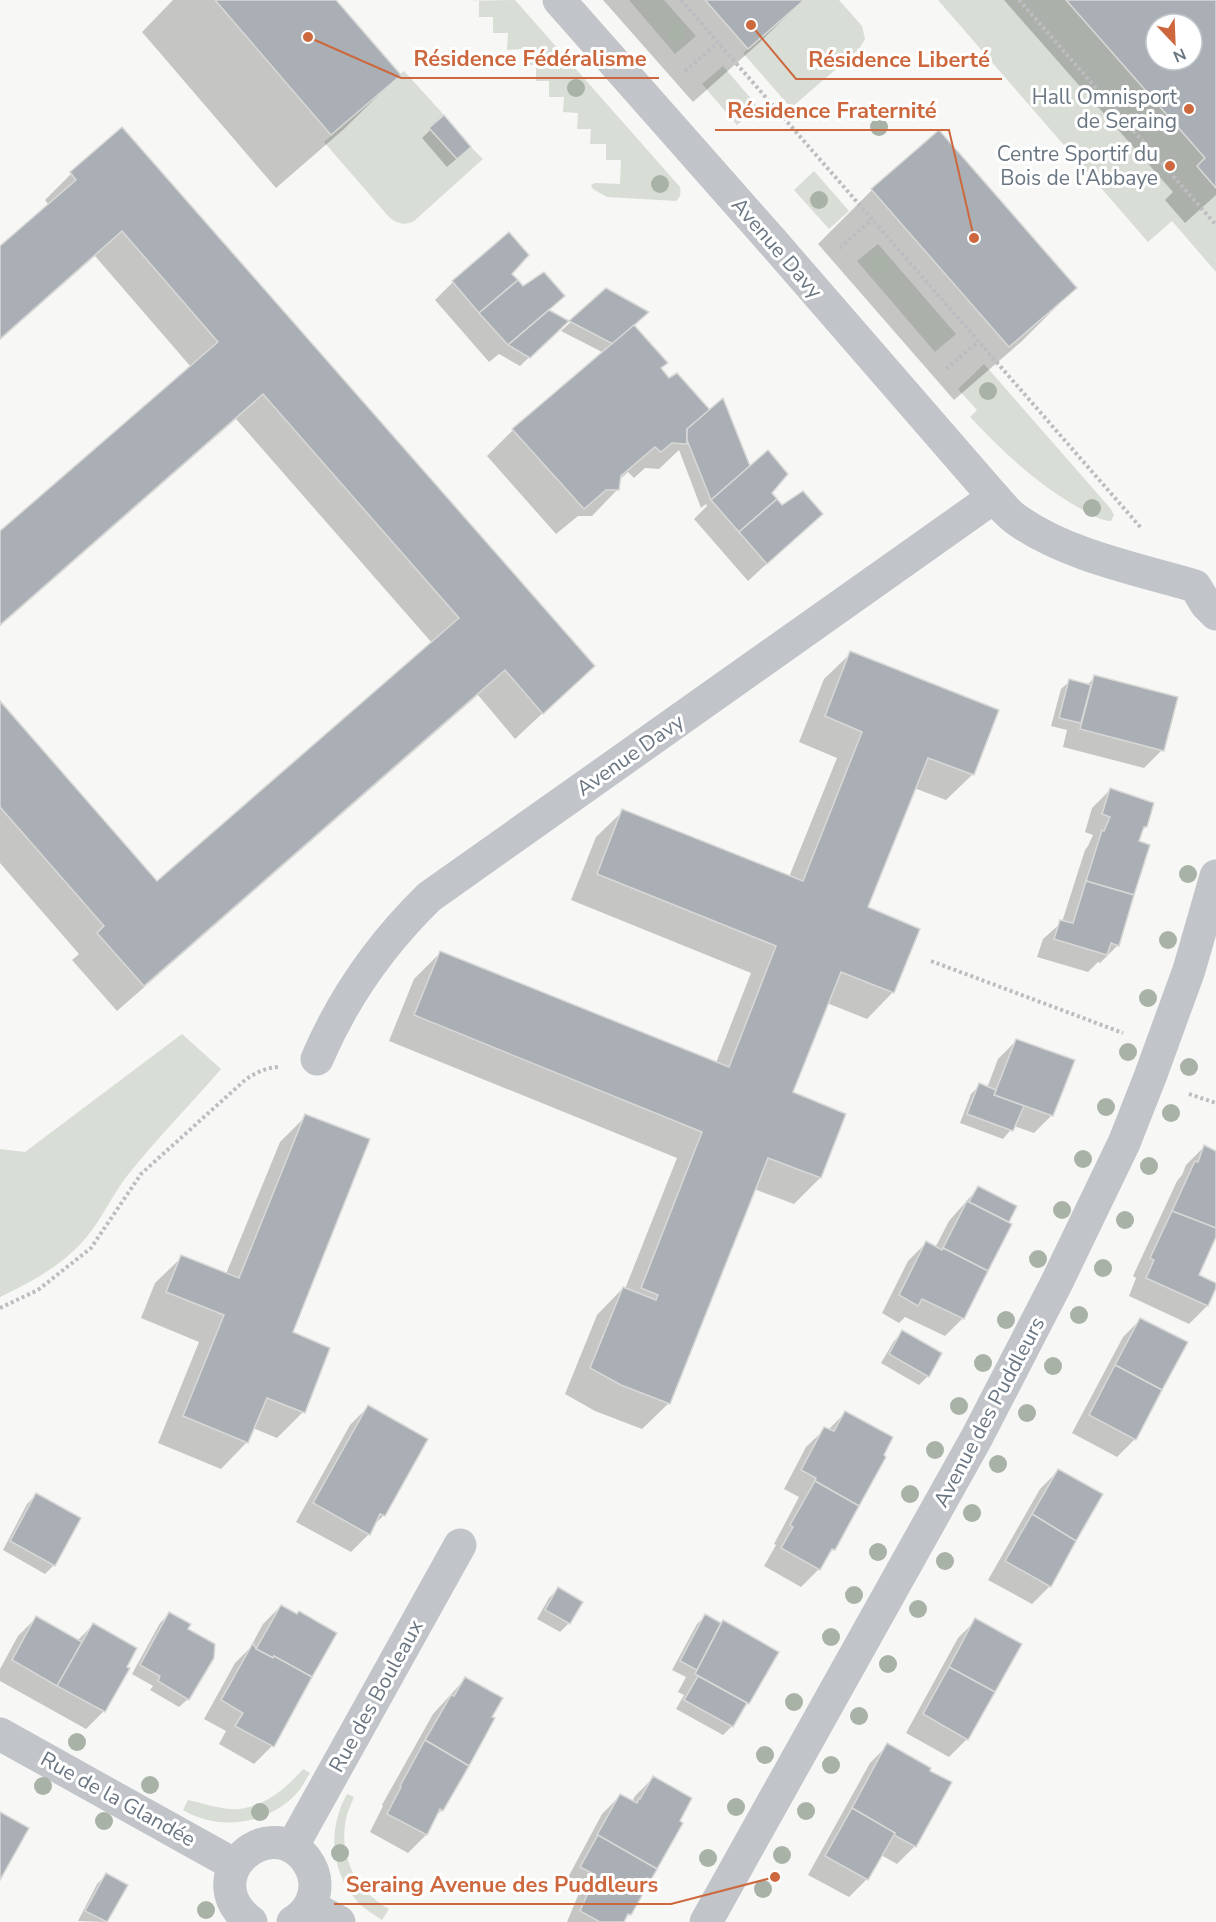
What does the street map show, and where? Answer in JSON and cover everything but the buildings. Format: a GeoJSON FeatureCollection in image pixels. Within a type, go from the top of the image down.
{"type":"FeatureCollection","features":[{"type":"Feature","properties":{"kind":"street","name":"Avenue Davy"},"geometry":{"type":"LineString","coordinates":[[559,0],[1015,519],[1041,536],[1075,550],[1205,581],[1206,604],[1216,614]]}},
{"type":"Feature","properties":{"kind":"street","name":"Avenue Davy"},"geometry":{"type":"LineString","coordinates":[[317,1059],[328,1032],[353,989],[403,922],[429,897],[994,497]]}},
{"type":"Feature","properties":{"kind":"street","name":"Avenue des Puddleurs"},"geometry":{"type":"LineString","coordinates":[[706,1922],[977,1437],[1056,1284],[1124,1143],[1146,1088],[1189,970],[1216,876]]}},
{"type":"Feature","properties":{"kind":"street","name":"Rue des Bouleaux"},"geometry":{"type":"LineString","coordinates":[[292,1847],[460,1545]]}},
{"type":"Feature","properties":{"kind":"street","name":"Rue de la Glandée"},"geometry":{"type":"LineString","coordinates":[[0,1734],[235,1865]]}},
{"type":"Feature","properties":{"kind":"street"},"geometry":{"type":"LineString","coordinates":[[250,1922],[233,1904],[230,1877],[242,1854],[265,1843],[292,1847],[302,1854],[310,1865],[315,1878],[315,1893],[302,1914],[339,1922]]}},
{"type":"Feature","properties":{"kind":"path"},"geometry":{"type":"LineString","coordinates":[[681,0],[1147,534]]}},
{"type":"Feature","properties":{"kind":"path"},"geometry":{"type":"LineString","coordinates":[[1019,0],[1216,225]]}},
{"type":"Feature","properties":{"kind":"path"},"geometry":{"type":"LineString","coordinates":[[685,71],[718,43]]}},
{"type":"Feature","properties":{"kind":"path"},"geometry":{"type":"LineString","coordinates":[[840,248],[872,219]]}},
{"type":"Feature","properties":{"kind":"path"},"geometry":{"type":"LineString","coordinates":[[946,369],[979,341]]}},
{"type":"Feature","properties":{"kind":"path"},"geometry":{"type":"LineString","coordinates":[[931,961],[1124,1034]]}},
{"type":"Feature","properties":{"kind":"path"},"geometry":{"type":"LineString","coordinates":[[0,1308],[38,1290],[91,1248],[141,1174],[245,1080],[268,1068],[300,1065],[317,1059]]}},
{"type":"Feature","properties":{"kind":"path"},"geometry":{"type":"LineString","coordinates":[[1189,1094],[1216,1103]]}},
{"type":"Feature","properties":{"kind":"shaded area"},"geometry":{"type":"Polygon","coordinates":[[[515,0],[680,187],[680,195],[676,201],[607,197],[593,189],[591,185],[595,183],[620,184],[621,160],[606,160],[606,144],[590,144],[591,129],[577,129],[578,113],[563,112],[564,97],[549,97],[549,81],[536,81],[536,65],[521,65],[521,49],[507,50],[508,33],[493,33],[493,17],[479,17],[479,1],[465,1],[515,0]]]}},
{"type":"Feature","properties":{"kind":"shaded area"},"geometry":{"type":"Polygon","coordinates":[[[629,0],[664,0],[696,36],[675,54],[629,0]]]}},
{"type":"Feature","properties":{"kind":"shaded area"},"geometry":{"type":"Polygon","coordinates":[[[804,0],[839,0],[862,26],[865,39],[859,49],[791,108],[743,53],[804,0]]]}},
{"type":"Feature","properties":{"kind":"shaded area","name":"Centre Sportif du Bois de l'Abbaye"},"geometry":{"type":"Polygon","coordinates":[[[938,0],[1216,0],[1216,272],[1172,221],[1148,242],[938,0]]]}},
{"type":"Feature","properties":{"kind":"shaded area"},"geometry":{"type":"Polygon","coordinates":[[[723,66],[758,107],[737,125],[702,84],[723,66]]]}},
{"type":"Feature","properties":{"kind":"shaded area"},"geometry":{"type":"Polygon","coordinates":[[[404,71],[444,115],[430,129],[457,159],[471,147],[483,159],[414,221],[404,224],[389,217],[324,142],[404,71]]]}},
{"type":"Feature","properties":{"kind":"shaded area"},"geometry":{"type":"Polygon","coordinates":[[[814,171],[849,211],[829,229],[794,190],[814,171]]]}},
{"type":"Feature","properties":{"kind":"shaded area"},"geometry":{"type":"Polygon","coordinates":[[[878,244],[956,334],[935,352],[857,261],[878,244]]]}},
{"type":"Feature","properties":{"kind":"shaded area"},"geometry":{"type":"Polygon","coordinates":[[[984,364],[1110,508],[1114,515],[1111,521],[1092,515],[1036,479],[970,417],[977,410],[958,389],[984,364]]]}},
{"type":"Feature","properties":{"kind":"shaded area"},"geometry":{"type":"Polygon","coordinates":[[[182,1034],[221,1069],[127,1176],[94,1227],[80,1244],[49,1270],[0,1297],[0,1149],[25,1152],[182,1034]]]}},
{"type":"Feature","properties":{"kind":"shaded area"},"geometry":{"type":"Polygon","coordinates":[[[303,1769],[310,1773],[298,1792],[286,1803],[259,1818],[228,1822],[212,1821],[183,1810],[188,1800],[230,1809],[251,1807],[271,1798],[303,1769]]]}},
{"type":"Feature","properties":{"kind":"shaded area"},"geometry":{"type":"Polygon","coordinates":[[[347,1794],[354,1797],[344,1833],[348,1859],[359,1883],[378,1902],[389,1909],[382,1920],[356,1900],[347,1888],[337,1862],[335,1834],[341,1807],[347,1794]]]}},
{"type":"Feature","properties":{"kind":"place","name":"Résidence Liberté"},"geometry":{"type":"Point","coordinates":[751,25]}},
{"type":"Feature","properties":{"kind":"place","name":"Résidence Fédéralisme"},"geometry":{"type":"Point","coordinates":[308,37]}},
{"type":"Feature","properties":{"kind":"place","name":"Hall Omnisport de Seraing"},"geometry":{"type":"Point","coordinates":[1189,109]}},
{"type":"Feature","properties":{"kind":"place","name":"Centre Sportif du Bois de l'Abbaye"},"geometry":{"type":"Point","coordinates":[1170,166]}},
{"type":"Feature","properties":{"kind":"place","name":"Résidence Fraternité"},"geometry":{"type":"Point","coordinates":[974,238]}},
{"type":"Feature","properties":{"kind":"place","name":"Seraing Avenue des Puddleurs"},"geometry":{"type":"Point","coordinates":[775,1877]}}]}
